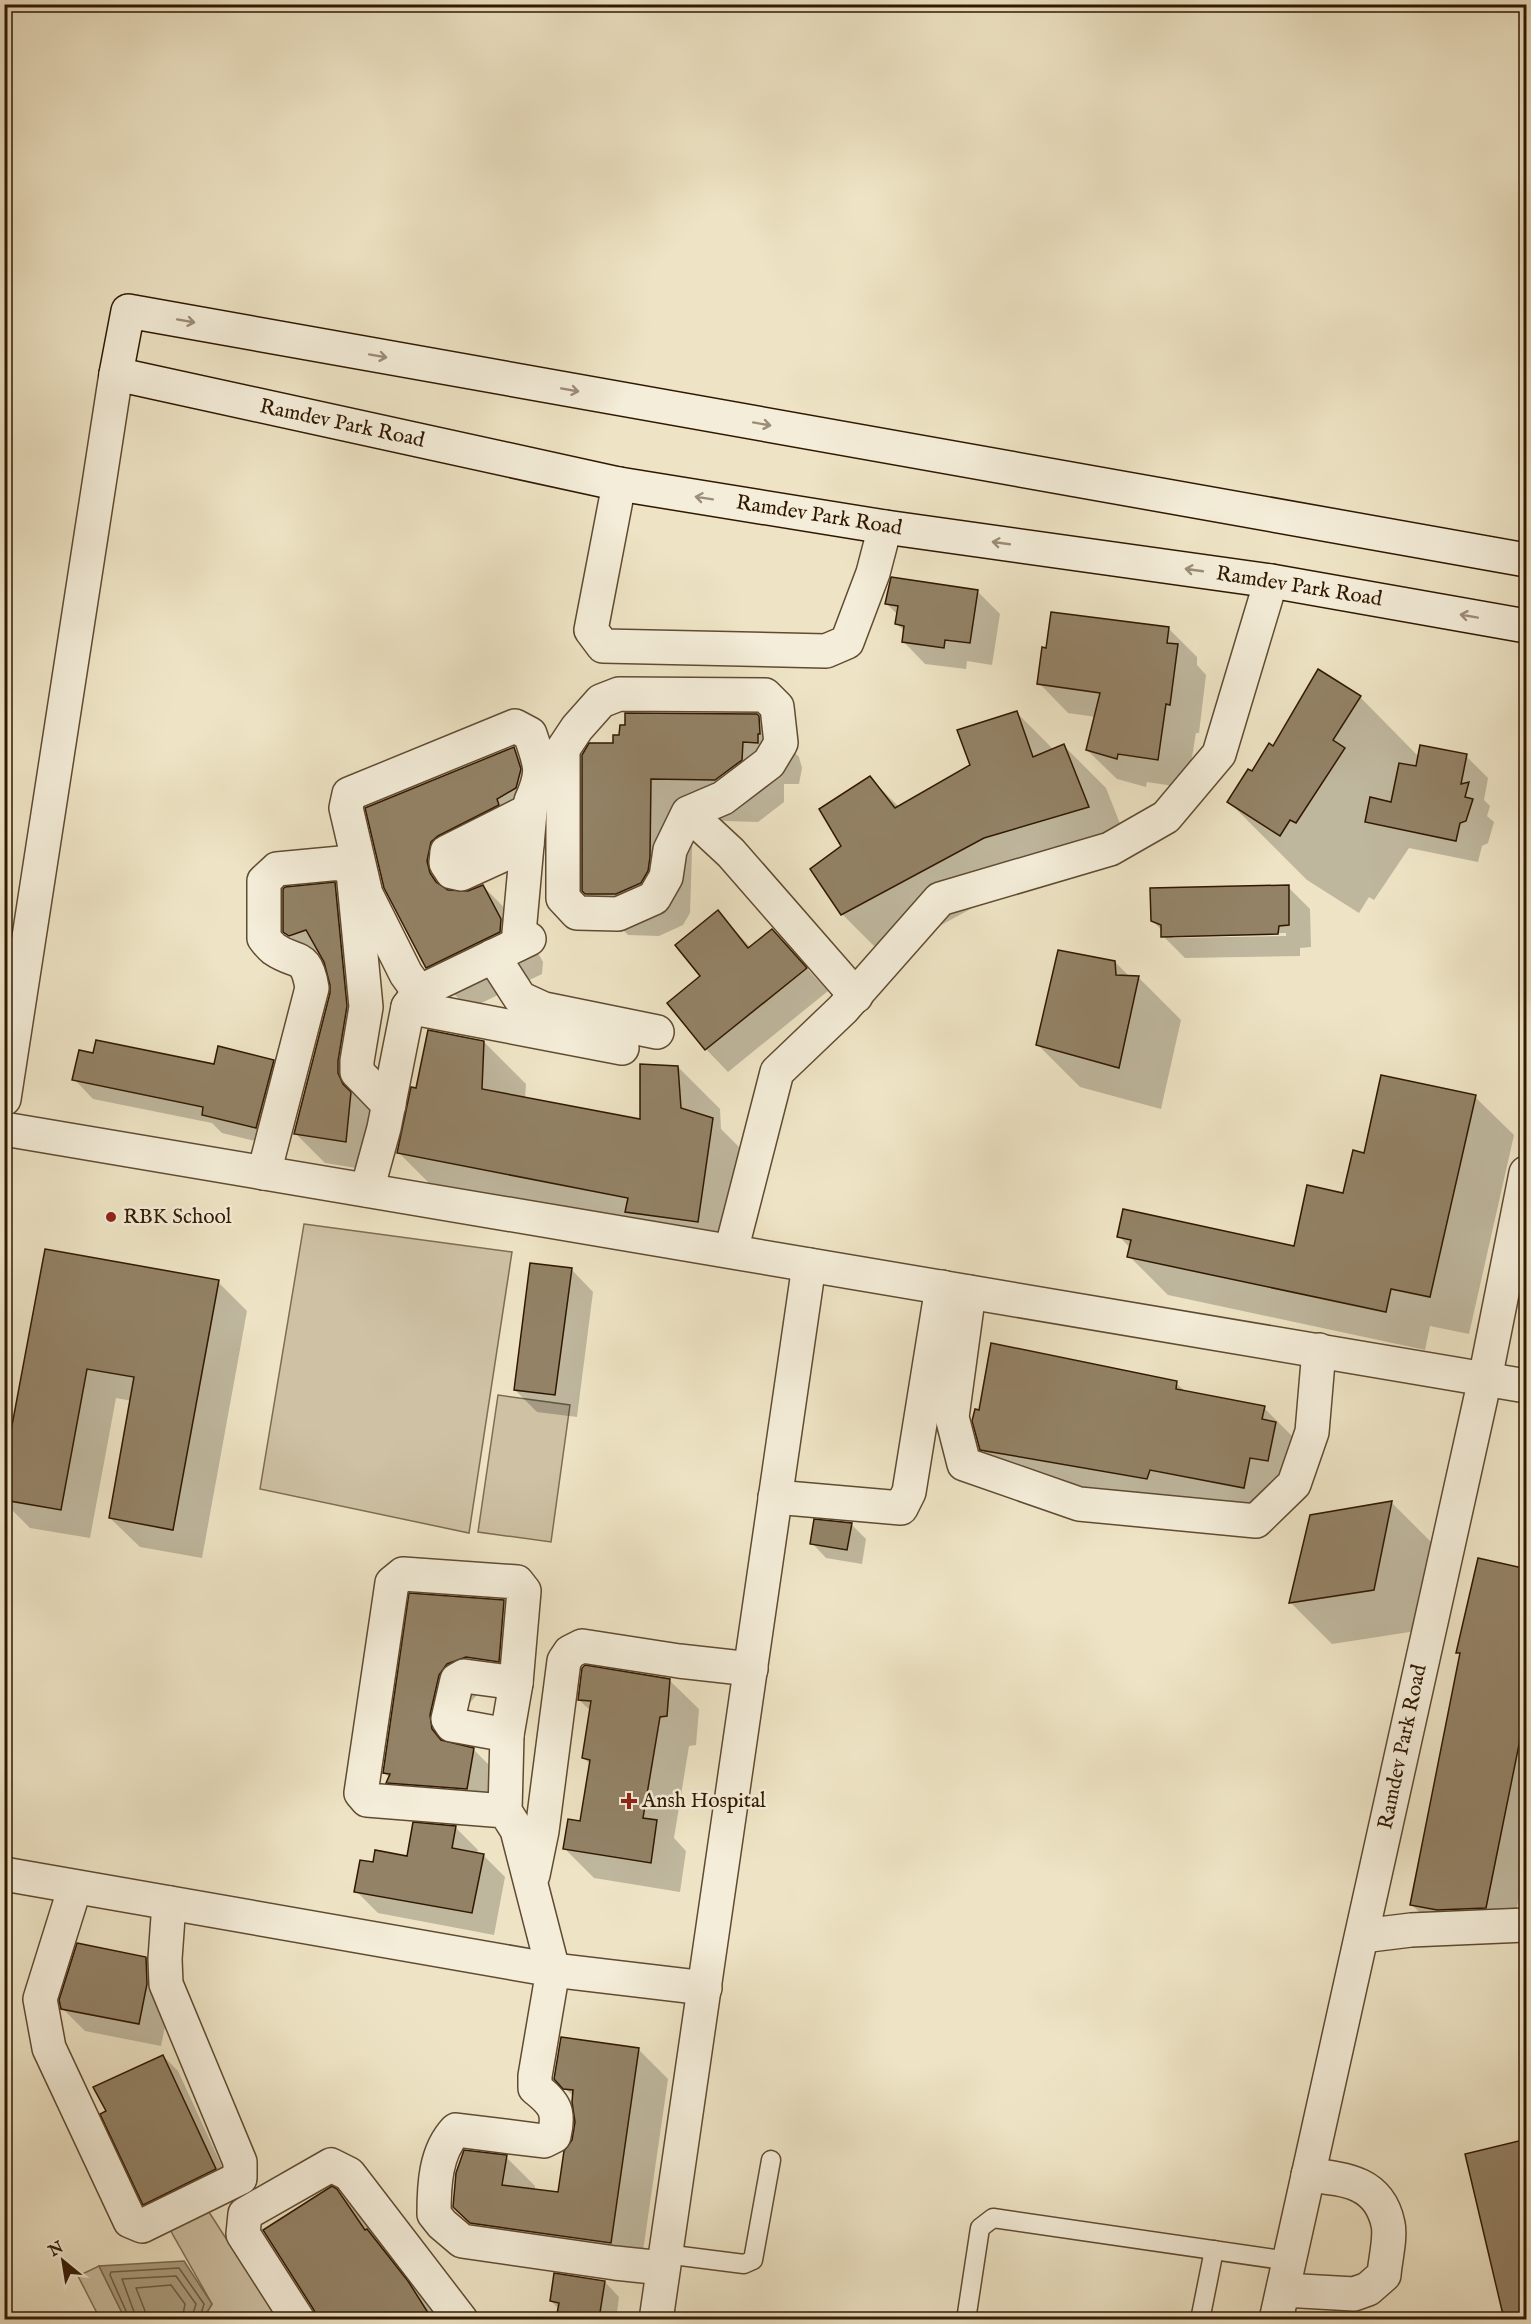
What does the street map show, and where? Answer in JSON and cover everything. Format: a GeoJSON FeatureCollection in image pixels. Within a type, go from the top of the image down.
{"type":"FeatureCollection","features":[{"type":"Feature","properties":{"kind":"street"},"geometry":{"type":"LineString","coordinates":[[4,1099],[116,374],[128,311],[1527,560]]}},
{"type":"Feature","properties":{"kind":"street","name":"Ramdev Park Road"},"geometry":{"type":"LineString","coordinates":[[116,374],[619,484],[885,526],[1272,581],[1527,626]]}},
{"type":"Feature","properties":{"kind":"street"},"geometry":{"type":"LineString","coordinates":[[619,484],[591,630],[603,646],[826,651],[847,642],[873,573],[885,526]]}},
{"type":"Feature","properties":{"kind":"street"},"geometry":{"type":"LineString","coordinates":[[731,1251],[777,1072],[856,996],[940,900],[1110,849],[1166,817],[1219,754],[1272,581]]}},
{"type":"Feature","properties":{"kind":"street"},"geometry":{"type":"LineString","coordinates":[[619,694],[765,695],[777,707],[781,743],[768,763],[723,798],[688,813],[670,850],[666,877],[654,898],[618,914],[577,913],[563,898],[562,749],[601,701],[619,694]]}},
{"type":"Feature","properties":{"kind":"street"},"geometry":{"type":"LineString","coordinates":[[367,1190],[414,1000],[406,974],[366,894],[346,808],[349,794],[515,726],[530,734],[541,767],[541,780],[531,801],[514,946],[520,998],[544,1009],[657,1032]]}},
{"type":"Feature","properties":{"kind":"street"},"geometry":{"type":"LineString","coordinates":[[527,844],[462,874],[452,872],[446,863],[447,852],[530,810]]}},
{"type":"Feature","properties":{"kind":"street"},"geometry":{"type":"LineString","coordinates":[[688,813],[731,853],[856,996]]}},
{"type":"Feature","properties":{"kind":"street"},"geometry":{"type":"LineString","coordinates":[[264,1173],[312,988],[310,974],[300,959],[274,949],[264,938],[264,881],[277,868],[341,863],[353,872],[366,1007],[357,1072],[389,1105]]}},
{"type":"Feature","properties":{"kind":"street"},"geometry":{"type":"LineString","coordinates":[[414,1000],[514,946]]}},
{"type":"Feature","properties":{"kind":"street"},"geometry":{"type":"LineString","coordinates":[[414,1000],[622,1048]]}},
{"type":"Feature","properties":{"kind":"street"},"geometry":{"type":"LineString","coordinates":[[4,1129],[1527,1386]]}},
{"type":"Feature","properties":{"kind":"street","name":"Ramdev Park Road"},"geometry":{"type":"LineString","coordinates":[[1282,2302],[1308,2175],[1485,1378],[1527,1173]]}},
{"type":"Feature","properties":{"kind":"street"},"geometry":{"type":"LineString","coordinates":[[656,2319],[809,1265]]}},
{"type":"Feature","properties":{"kind":"street"},"geometry":{"type":"LineString","coordinates":[[956,1290],[952,1418],[964,1464],[1079,1504],[1256,1521],[1294,1484],[1312,1432],[1319,1350]]}},
{"type":"Feature","properties":{"kind":"street"},"geometry":{"type":"LineString","coordinates":[[775,1497],[901,1508],[909,1492],[956,1290]]}},
{"type":"Feature","properties":{"kind":"street"},"geometry":{"type":"LineString","coordinates":[[506,1811],[367,1800],[361,1793],[392,1583],[403,1574],[517,1582],[525,1591],[516,1683],[507,1734],[506,1811],[518,1830],[553,1970],[535,2076],[536,2088],[550,2101],[558,2118],[554,2136],[544,2141],[456,2130],[448,2139],[434,2177],[434,2214],[462,2241],[615,2263],[664,2261]]}},
{"type":"Feature","properties":{"kind":"street"},"geometry":{"type":"LineString","coordinates":[[531,1883],[542,1831],[564,1661],[570,1652],[582,1646],[751,1669]]}},
{"type":"Feature","properties":{"kind":"street"},"geometry":{"type":"LineString","coordinates":[[507,1734],[452,1725],[448,1719],[457,1680],[464,1676],[516,1683]]}},
{"type":"Feature","properties":{"kind":"street"},"geometry":{"type":"LineString","coordinates":[[4,1875],[553,1970],[705,1988]]}},
{"type":"Feature","properties":{"kind":"street"},"geometry":{"type":"LineString","coordinates":[[75,1887],[40,1999],[47,2038],[49,2048],[73,2101],[130,2221],[142,2226],[240,2178],[240,2162],[166,1984],[164,1966],[169,1903]]}},
{"type":"Feature","properties":{"kind":"street"},"geometry":{"type":"LineString","coordinates":[[1362,1935],[1526,1922]]}},
{"type":"Feature","properties":{"kind":"street"},"geometry":{"type":"LineString","coordinates":[[298,2319],[243,2234],[245,2214],[331,2165],[350,2174],[461,2319]]}},
{"type":"Feature","properties":{"kind":"street"},"geometry":{"type":"LineString","coordinates":[[1282,2302],[1354,2294],[1368,2289],[1384,2275],[1388,2225],[1380,2204],[1359,2183],[1342,2178],[1308,2175]]}},
{"type":"Feature","properties":{"kind":"lane"},"geometry":{"type":"LineString","coordinates":[[664,2261],[744,2264],[753,2260],[771,2160]]}},
{"type":"Feature","properties":{"kind":"lane"},"geometry":{"type":"LineString","coordinates":[[966,2319],[980,2228],[993,2218],[1214,2250],[1282,2302]]}},
{"type":"Feature","properties":{"kind":"lane"},"geometry":{"type":"LineString","coordinates":[[1200,2319],[1214,2250]]}},
{"type":"Feature","properties":{"kind":"shaded area"},"geometry":{"type":"Polygon","coordinates":[[[304,1224],[512,1252],[469,1533],[260,1489],[304,1224]]]}},
{"type":"Feature","properties":{"kind":"shaded area"},"geometry":{"type":"Polygon","coordinates":[[[498,1395],[570,1405],[551,1542],[478,1532],[498,1395]]]}},
{"type":"Feature","properties":{"kind":"shaded area"},"geometry":{"type":"Polygon","coordinates":[[[207,2209],[278,2319],[203,2319],[212,2304],[168,2226],[207,2209]]]}},
{"type":"Feature","properties":{"kind":"shaded area"},"geometry":{"type":"Polygon","coordinates":[[[99,2266],[125,2319],[100,2319],[78,2276],[99,2266]]]}},
{"type":"Feature","properties":{"kind":"water"},"geometry":{"type":"Polygon","coordinates":[[[184,2261],[212,2304],[203,2319],[125,2319],[99,2266],[184,2261]]]}},
{"type":"Feature","properties":{"kind":"building"},"geometry":{"type":"Polygon","coordinates":[[[891,577],[978,590],[970,643],[945,640],[944,648],[902,642],[904,626],[895,624],[898,606],[885,604],[891,577]]]}},
{"type":"Feature","properties":{"kind":"building"},"geometry":{"type":"Polygon","coordinates":[[[1051,612],[1169,627],[1167,643],[1178,644],[1170,705],[1166,704],[1158,760],[1118,754],[1117,759],[1086,750],[1100,693],[1037,684],[1042,647],[1046,648],[1051,612]]]}},
{"type":"Feature","properties":{"kind":"building"},"geometry":{"type":"Polygon","coordinates":[[[1318,669],[1361,696],[1333,740],[1345,748],[1296,823],[1290,820],[1280,836],[1227,802],[1248,769],[1252,771],[1269,743],[1273,746],[1318,669]]]}},
{"type":"Feature","properties":{"kind":"building"},"geometry":{"type":"Polygon","coordinates":[[[1017,711],[1033,757],[1064,744],[1089,807],[984,838],[841,915],[810,869],[841,846],[819,809],[870,776],[895,808],[970,765],[957,730],[1017,711]]]}},
{"type":"Feature","properties":{"kind":"building"},"geometry":{"type":"Polygon","coordinates":[[[625,713],[757,714],[760,734],[758,734],[758,743],[743,742],[742,760],[715,780],[651,779],[648,871],[641,883],[616,894],[585,894],[582,891],[582,755],[589,743],[613,743],[613,735],[619,735],[620,725],[625,725],[625,713]]]}},
{"type":"Feature","properties":{"kind":"building"},"geometry":{"type":"Polygon","coordinates":[[[1420,745],[1467,754],[1461,784],[1469,782],[1465,797],[1473,799],[1466,821],[1460,823],[1456,841],[1365,822],[1370,797],[1391,802],[1399,763],[1416,766],[1420,745]]]}},
{"type":"Feature","properties":{"kind":"building"},"geometry":{"type":"Polygon","coordinates":[[[514,747],[521,769],[516,788],[497,799],[499,805],[438,836],[431,842],[427,861],[430,873],[436,882],[448,890],[468,891],[483,885],[501,919],[500,932],[426,968],[384,888],[365,808],[514,747]]]}},
{"type":"Feature","properties":{"kind":"building"},"geometry":{"type":"Polygon","coordinates":[[[335,882],[347,1006],[338,1073],[343,1084],[351,1092],[346,1142],[294,1134],[330,993],[330,985],[324,962],[306,930],[289,936],[283,932],[283,889],[285,887],[335,882]]]}},
{"type":"Feature","properties":{"kind":"building"},"geometry":{"type":"Polygon","coordinates":[[[1289,885],[1289,925],[1279,926],[1278,934],[1161,937],[1161,925],[1151,921],[1150,888],[1289,885]]]}},
{"type":"Feature","properties":{"kind":"building"},"geometry":{"type":"Polygon","coordinates":[[[718,910],[748,948],[772,929],[807,968],[705,1050],[667,1003],[700,976],[675,945],[718,910]]]}},
{"type":"Feature","properties":{"kind":"building"},"geometry":{"type":"Polygon","coordinates":[[[1058,950],[1115,961],[1116,975],[1139,976],[1119,1068],[1036,1045],[1058,950]]]}},
{"type":"Feature","properties":{"kind":"building"},"geometry":{"type":"Polygon","coordinates":[[[428,1030],[484,1041],[482,1089],[640,1119],[640,1064],[678,1066],[681,1108],[713,1118],[698,1222],[625,1212],[628,1198],[397,1153],[411,1087],[416,1088],[428,1030]]]}},
{"type":"Feature","properties":{"kind":"building"},"geometry":{"type":"Polygon","coordinates":[[[96,1040],[214,1064],[218,1046],[274,1060],[256,1128],[202,1115],[203,1107],[72,1080],[79,1050],[93,1053],[96,1040]]]}},
{"type":"Feature","properties":{"kind":"building"},"geometry":{"type":"Polygon","coordinates":[[[1381,1075],[1476,1095],[1430,1297],[1391,1289],[1386,1312],[1127,1257],[1131,1240],[1117,1237],[1123,1209],[1294,1246],[1307,1185],[1343,1193],[1353,1150],[1364,1153],[1381,1075]]]}},
{"type":"Feature","properties":{"kind":"building"},"geometry":{"type":"Polygon","coordinates":[[[45,1249],[219,1280],[173,1530],[109,1518],[134,1377],[87,1369],[61,1510],[4,1500],[4,1468],[45,1249]]]}},
{"type":"Feature","properties":{"kind":"building"},"geometry":{"type":"Polygon","coordinates":[[[530,1263],[572,1268],[555,1395],[514,1390],[530,1263]]]}},
{"type":"Feature","properties":{"kind":"building"},"geometry":{"type":"Polygon","coordinates":[[[991,1343],[1177,1381],[1176,1389],[1265,1406],[1262,1419],[1276,1422],[1268,1461],[1250,1458],[1244,1488],[1150,1470],[1147,1479],[980,1450],[972,1421],[975,1409],[979,1410],[991,1343]]]}},
{"type":"Feature","properties":{"kind":"building"},"geometry":{"type":"Polygon","coordinates":[[[1392,1501],[1374,1590],[1289,1603],[1310,1515],[1392,1501]]]}},
{"type":"Feature","properties":{"kind":"building"},"geometry":{"type":"Polygon","coordinates":[[[814,1519],[852,1523],[847,1550],[810,1544],[814,1519]]]}},
{"type":"Feature","properties":{"kind":"building"},"geometry":{"type":"Polygon","coordinates":[[[1478,1558],[1527,1569],[1527,1705],[1486,1908],[1437,1910],[1410,1905],[1460,1653],[1456,1653],[1478,1558]]]}},
{"type":"Feature","properties":{"kind":"building"},"geometry":{"type":"Polygon","coordinates":[[[409,1593],[504,1600],[499,1662],[466,1657],[447,1664],[439,1675],[430,1715],[432,1729],[441,1740],[474,1748],[467,1789],[386,1783],[390,1774],[383,1773],[409,1593]]]}},
{"type":"Feature","properties":{"kind":"building"},"geometry":{"type":"Polygon","coordinates":[[[585,1665],[670,1679],[667,1716],[660,1717],[643,1818],[657,1820],[651,1863],[563,1849],[568,1819],[580,1821],[590,1760],[582,1758],[591,1701],[578,1700],[582,1668],[585,1665]]]}},
{"type":"Feature","properties":{"kind":"building"},"geometry":{"type":"Polygon","coordinates":[[[413,1822],[456,1826],[452,1848],[484,1854],[472,1913],[354,1892],[360,1860],[373,1862],[375,1850],[407,1856],[413,1822]]]}},
{"type":"Feature","properties":{"kind":"building"},"geometry":{"type":"Polygon","coordinates":[[[77,1943],[146,1957],[147,1984],[139,2024],[61,2009],[59,2000],[77,1943]]]}},
{"type":"Feature","properties":{"kind":"building"},"geometry":{"type":"Polygon","coordinates":[[[561,2037],[639,2048],[611,2243],[470,2223],[453,2207],[456,2173],[464,2150],[507,2155],[502,2185],[558,2192],[564,2151],[572,2140],[575,2122],[573,2090],[563,2089],[554,2079],[561,2037]]]}},
{"type":"Feature","properties":{"kind":"building"},"geometry":{"type":"Polygon","coordinates":[[[163,2055],[216,2169],[143,2205],[100,2114],[106,2111],[93,2087],[163,2055]]]}},
{"type":"Feature","properties":{"kind":"building"},"geometry":{"type":"Polygon","coordinates":[[[1527,2139],[1527,2314],[1504,2319],[1465,2154],[1527,2139]]]}},
{"type":"Feature","properties":{"kind":"building"},"geometry":{"type":"Polygon","coordinates":[[[332,2186],[337,2189],[365,2230],[367,2229],[408,2281],[432,2319],[317,2319],[314,2310],[263,2230],[332,2186]]]}},
{"type":"Feature","properties":{"kind":"building"},"geometry":{"type":"Polygon","coordinates":[[[554,2273],[605,2281],[599,2319],[556,2319],[559,2303],[550,2301],[554,2273]]]}},
{"type":"Feature","properties":{"kind":"place","name":"RBK School"},"geometry":{"type":"Point","coordinates":[111,1217]}},
{"type":"Feature","properties":{"kind":"place","name":"Ansh Hospital"},"geometry":{"type":"Point","coordinates":[629,1801]}}]}
